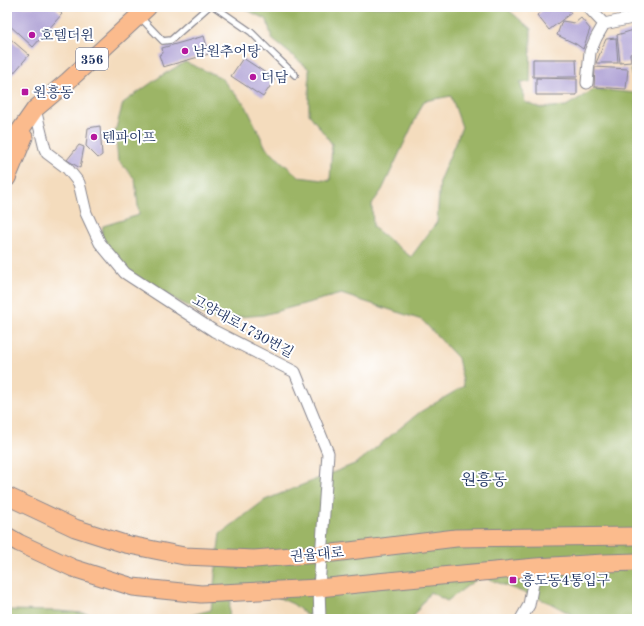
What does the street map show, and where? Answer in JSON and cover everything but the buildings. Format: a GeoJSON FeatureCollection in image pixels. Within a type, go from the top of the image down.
{"type":"FeatureCollection","features":[{"type":"Feature","properties":{"kind":"main road","name":"356"},"geometry":{"type":"LineString","coordinates":[[7,149],[36,109],[143,11]]}},
{"type":"Feature","properties":{"kind":"main road"},"geometry":{"type":"LineString","coordinates":[[7,129],[36,109]]}},
{"type":"Feature","properties":{"kind":"main road"},"geometry":{"type":"LineString","coordinates":[[7,178],[36,109]]}},
{"type":"Feature","properties":{"kind":"main road","name":"권율대로"},"geometry":{"type":"LineString","coordinates":[[7,496],[75,528],[125,544],[184,556],[254,559],[322,554],[456,538],[637,536]]}},
{"type":"Feature","properties":{"kind":"main road"},"geometry":{"type":"LineString","coordinates":[[7,536],[73,568],[133,587],[201,594],[319,588],[536,567],[637,562]]}},
{"type":"Feature","properties":{"kind":"street"},"geometry":{"type":"LineString","coordinates":[[588,7],[604,24]]}},
{"type":"Feature","properties":{"kind":"street"},"geometry":{"type":"LineString","coordinates":[[587,83],[590,52],[604,24],[637,17]]}},
{"type":"Feature","properties":{"kind":"street","name":"고양대로1730번길"},"geometry":{"type":"LineString","coordinates":[[36,109],[47,153],[67,168],[79,183],[86,212],[100,243],[125,273],[214,331],[295,372],[328,453],[319,588],[320,619]]}},
{"type":"Feature","properties":{"kind":"street"},"geometry":{"type":"LineString","coordinates":[[521,619],[529,605],[536,567]]}},
{"type":"Feature","properties":{"kind":"lane"},"geometry":{"type":"LineString","coordinates":[[143,11],[163,41],[171,40],[208,7]]}},
{"type":"Feature","properties":{"kind":"lane"},"geometry":{"type":"LineString","coordinates":[[215,7],[251,32],[295,75]]}},
{"type":"Feature","properties":{"kind":"green space"},"geometry":{"type":"Polygon","coordinates":[[[241,7],[505,7],[531,29],[530,82],[520,82],[525,102],[540,108],[566,106],[595,89],[635,93],[631,70],[635,60],[637,60],[637,619],[580,619],[550,603],[481,576],[447,601],[430,592],[412,619],[312,619],[293,604],[257,588],[230,601],[229,619],[177,619],[211,610],[220,534],[265,500],[357,463],[420,412],[464,386],[458,358],[422,320],[341,294],[263,315],[213,319],[125,273],[100,243],[103,226],[139,215],[135,179],[118,160],[115,132],[123,103],[161,76],[185,62],[220,77],[246,106],[266,148],[299,177],[330,181],[332,144],[309,114],[309,69],[272,39],[267,20],[241,7]],[[451,96],[424,101],[382,190],[372,204],[373,227],[411,257],[437,222],[440,179],[462,127],[451,96]]]}},
{"type":"Feature","properties":{"kind":"green space"},"geometry":{"type":"Polygon","coordinates":[[[7,610],[59,611],[149,619],[7,619],[7,610]]]}},
{"type":"Feature","properties":{"kind":"place","name":"호텔더윈"},"geometry":{"type":"Point","coordinates":[32,35]}},
{"type":"Feature","properties":{"kind":"place","name":"남원추어탕"},"geometry":{"type":"Point","coordinates":[185,51]}},
{"type":"Feature","properties":{"kind":"place","name":"더담"},"geometry":{"type":"Point","coordinates":[253,77]}},
{"type":"Feature","properties":{"kind":"place","name":"원흥동"},"geometry":{"type":"Point","coordinates":[25,92]}},
{"type":"Feature","properties":{"kind":"place","name":"텐파이프"},"geometry":{"type":"Point","coordinates":[94,137]}},
{"type":"Feature","properties":{"kind":"place","name":"흥도동4통입구"},"geometry":{"type":"Point","coordinates":[513,580]}},
{"type":"Feature","properties":{"kind":"district","name":"원흥동"},"geometry":{"type":"Point","coordinates":[484,479]}}]}
